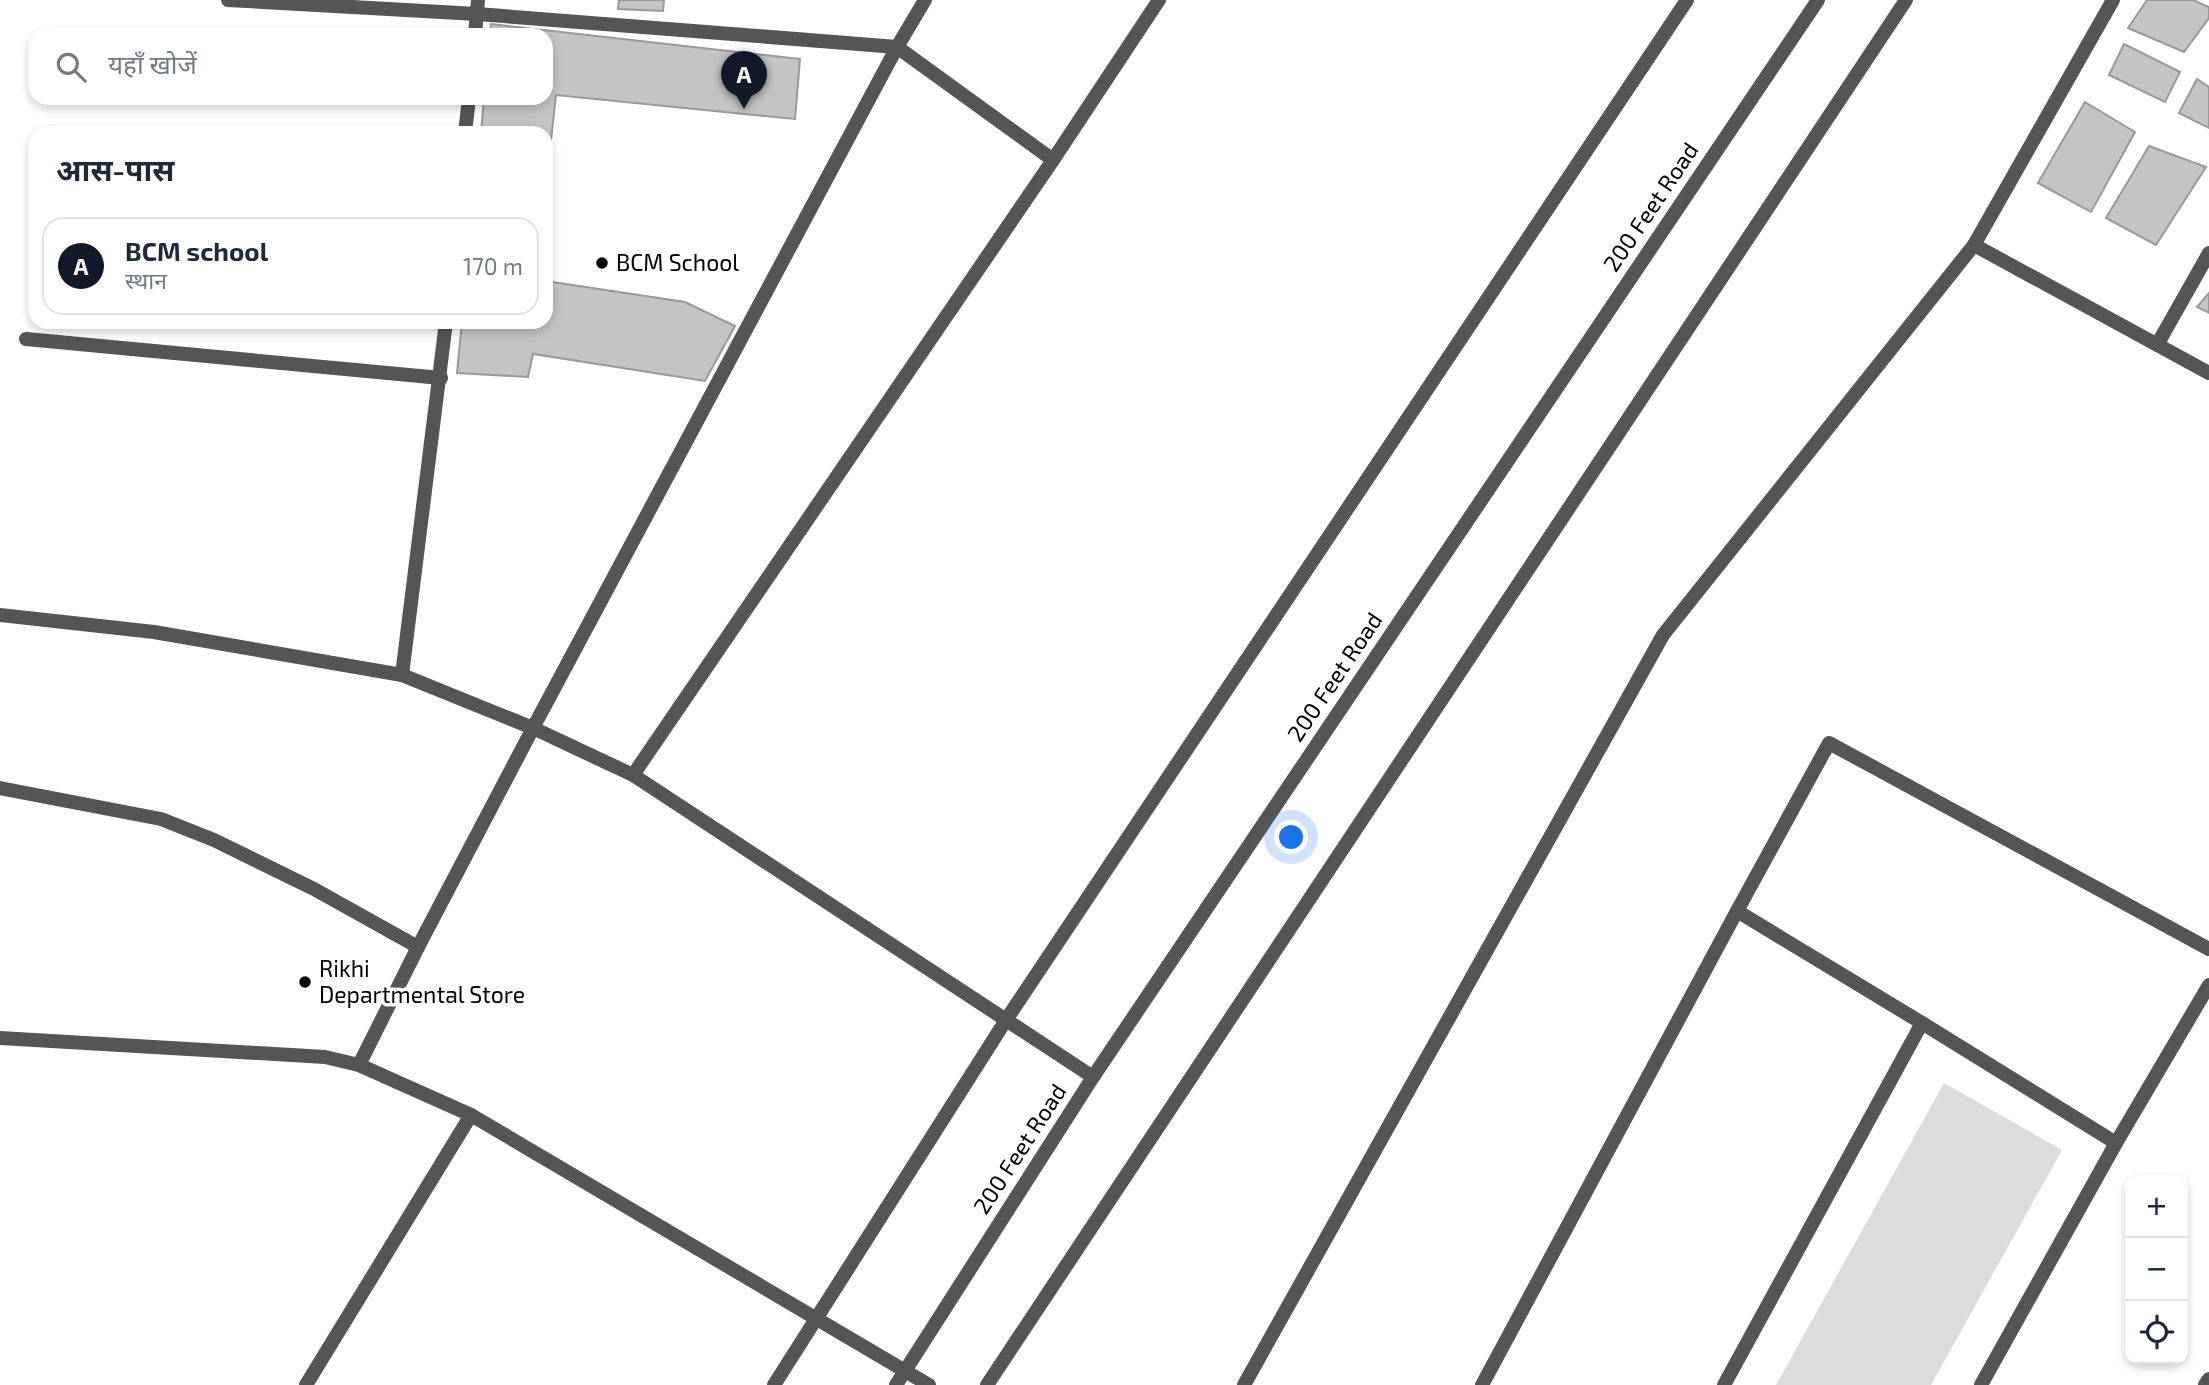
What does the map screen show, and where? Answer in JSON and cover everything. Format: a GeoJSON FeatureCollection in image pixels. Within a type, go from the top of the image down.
{"type":"FeatureCollection","features":[{"type":"Feature","properties":{"kind":"street"},"geometry":{"type":"LineString","coordinates":[[228,0],[477,7],[897,47],[1053,160]]}},
{"type":"Feature","properties":{"kind":"street"},"geometry":{"type":"LineString","coordinates":[[359,1065],[533,728],[897,47],[925,0]]}},
{"type":"Feature","properties":{"kind":"street"},"geometry":{"type":"LineString","coordinates":[[633,775],[1053,160],[1159,0]]}},
{"type":"Feature","properties":{"kind":"street"},"geometry":{"type":"LineString","coordinates":[[774,1385],[1006,1020],[1687,0]]}},
{"type":"Feature","properties":{"kind":"street","name":"200 Feet Road"},"geometry":{"type":"LineString","coordinates":[[896,1385],[1093,1076],[1818,0]]}},
{"type":"Feature","properties":{"kind":"street"},"geometry":{"type":"LineString","coordinates":[[987,1385],[1906,0]]}},
{"type":"Feature","properties":{"kind":"street"},"geometry":{"type":"LineString","coordinates":[[1244,1385],[1662,635],[1974,245],[2113,0]]}},
{"type":"Feature","properties":{"kind":"street"},"geometry":{"type":"LineString","coordinates":[[476,28],[477,7]]}},
{"type":"Feature","properties":{"kind":"street"},"geometry":{"type":"LineString","coordinates":[[466,126],[467,105]]}},
{"type":"Feature","properties":{"kind":"street"},"geometry":{"type":"LineString","coordinates":[[1974,245],[2209,373]]}},
{"type":"Feature","properties":{"kind":"street"},"geometry":{"type":"LineString","coordinates":[[2157,345],[2209,253]]}},
{"type":"Feature","properties":{"kind":"street"},"geometry":{"type":"LineString","coordinates":[[402,675],[445,329]]}},
{"type":"Feature","properties":{"kind":"street"},"geometry":{"type":"LineString","coordinates":[[26,340],[441,378]]}},
{"type":"Feature","properties":{"kind":"street"},"geometry":{"type":"LineString","coordinates":[[0,615],[154,632],[402,675],[533,728],[633,775],[1093,1076]]}},
{"type":"Feature","properties":{"kind":"street"},"geometry":{"type":"LineString","coordinates":[[1482,1385],[1829,743],[2209,949]]}},
{"type":"Feature","properties":{"kind":"street"},"geometry":{"type":"LineString","coordinates":[[0,788],[161,819],[236,850],[314,889],[418,947]]}},
{"type":"Feature","properties":{"kind":"street"},"geometry":{"type":"LineString","coordinates":[[1737,911],[2116,1143]]}},
{"type":"Feature","properties":{"kind":"street"},"geometry":{"type":"LineString","coordinates":[[1981,1385],[2116,1143],[2209,985]]}},
{"type":"Feature","properties":{"kind":"street"},"geometry":{"type":"LineString","coordinates":[[1724,1385],[1922,1023]]}},
{"type":"Feature","properties":{"kind":"street"},"geometry":{"type":"LineString","coordinates":[[0,1038],[325,1057],[359,1065],[471,1115],[929,1385]]}},
{"type":"Feature","properties":{"kind":"street"},"geometry":{"type":"LineString","coordinates":[[306,1385],[471,1115]]}},
{"type":"Feature","properties":{"kind":"street"},"geometry":{"type":"LineString","coordinates":[[2205,1385],[2209,1379]]}},
{"type":"Feature","properties":{"kind":"shaded area"},"geometry":{"type":"Polygon","coordinates":[[[1944,1083],[2062,1150],[1931,1385],[1776,1385],[1944,1083]]]}},
{"type":"Feature","properties":{"kind":"building"},"geometry":{"type":"Polygon","coordinates":[[[619,0],[664,0],[663,11],[618,9],[619,0]]]}},
{"type":"Feature","properties":{"kind":"building"},"geometry":{"type":"Polygon","coordinates":[[[2147,0],[2193,0],[2209,7],[2209,18],[2184,52],[2128,28],[2147,0]]]}},
{"type":"Feature","properties":{"kind":"building"},"geometry":{"type":"Polygon","coordinates":[[[491,24],[526,28],[491,28],[491,24]]]}},
{"type":"Feature","properties":{"kind":"building"},"geometry":{"type":"Polygon","coordinates":[[[553,31],[800,59],[795,119],[556,95],[553,126],[482,126],[483,105],[553,105],[553,31]]]}},
{"type":"Feature","properties":{"kind":"building"},"geometry":{"type":"Polygon","coordinates":[[[2124,44],[2180,72],[2165,102],[2109,75],[2124,44]]]}},
{"type":"Feature","properties":{"kind":"building"},"geometry":{"type":"Polygon","coordinates":[[[2197,79],[2209,87],[2209,128],[2179,113],[2197,79]]]}},
{"type":"Feature","properties":{"kind":"building"},"geometry":{"type":"Polygon","coordinates":[[[2085,102],[2135,132],[2091,212],[2038,183],[2085,102]]]}},
{"type":"Feature","properties":{"kind":"building"},"geometry":{"type":"Polygon","coordinates":[[[2149,146],[2206,167],[2156,245],[2106,218],[2149,146]]]}},
{"type":"Feature","properties":{"kind":"building","name":"BCM School"},"geometry":{"type":"Polygon","coordinates":[[[553,282],[685,302],[735,326],[705,381],[533,354],[528,377],[457,373],[461,329],[553,329],[553,282]]]}},
{"type":"Feature","properties":{"kind":"building"},"geometry":{"type":"Polygon","coordinates":[[[2209,293],[2209,313],[2197,307],[2209,293]]]}},
{"type":"Feature","properties":{"kind":"place","name":"BCM school"},"geometry":{"type":"Point","coordinates":[744,109]}},
{"type":"Feature","properties":{"kind":"place","name":"BCM School"},"geometry":{"type":"Point","coordinates":[602,263]}},
{"type":"Feature","properties":{"kind":"place","name":"Rikhi Departmental Store"},"geometry":{"type":"Point","coordinates":[305,982]}}]}
